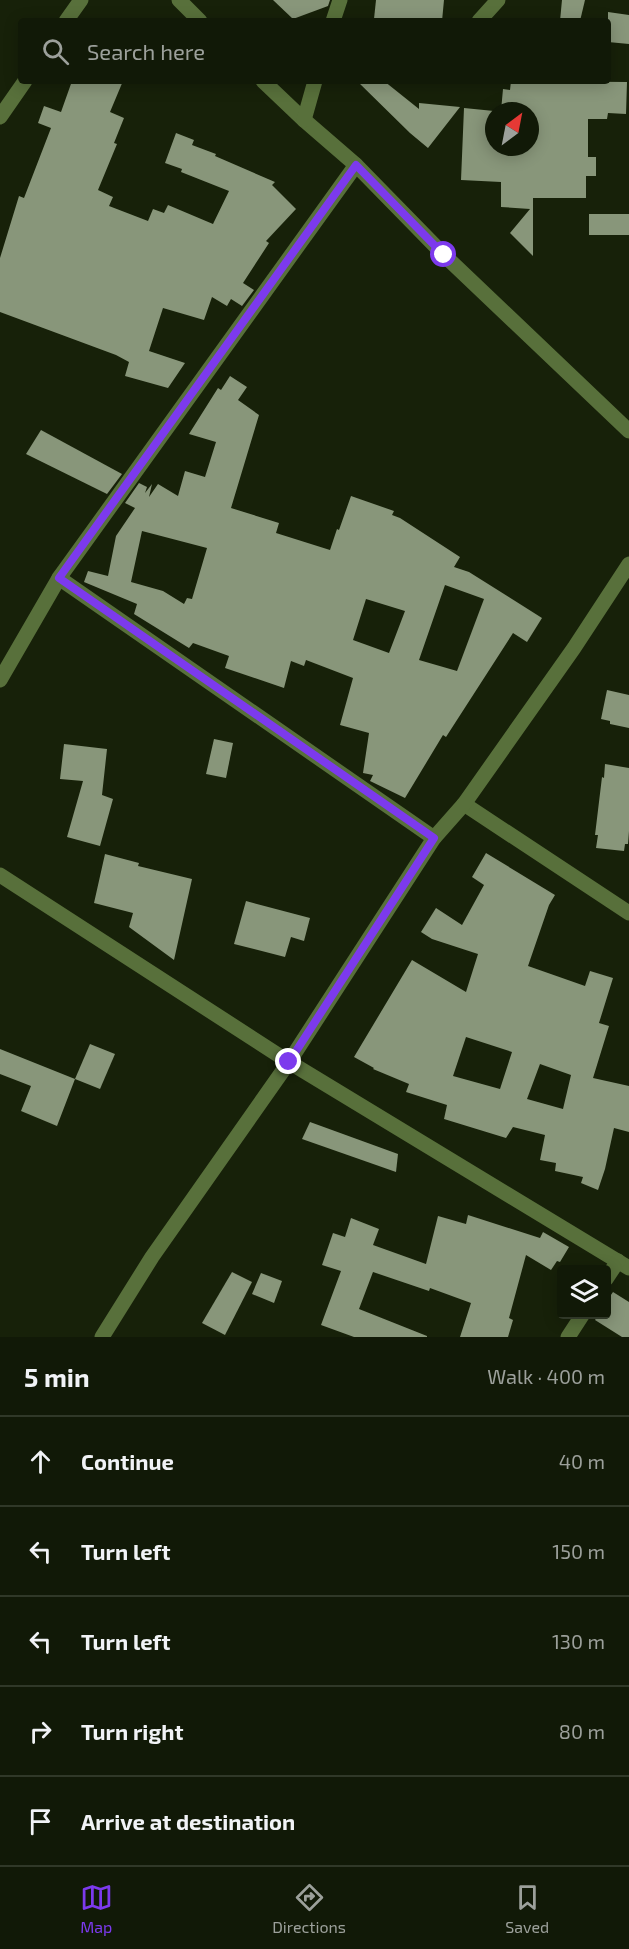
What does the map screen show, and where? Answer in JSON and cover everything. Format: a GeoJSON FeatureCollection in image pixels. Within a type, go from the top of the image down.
{"type":"FeatureCollection","features":[{"type":"Feature","properties":{"kind":"street"},"geometry":{"type":"LineString","coordinates":[[68,18],[81,0]]}},
{"type":"Feature","properties":{"kind":"street"},"geometry":{"type":"LineString","coordinates":[[178,0],[197,18]]}},
{"type":"Feature","properties":{"kind":"street"},"geometry":{"type":"LineString","coordinates":[[334,18],[339,0]]}},
{"type":"Feature","properties":{"kind":"street"},"geometry":{"type":"LineString","coordinates":[[482,18],[498,0]]}},
{"type":"Feature","properties":{"kind":"street"},"geometry":{"type":"LineString","coordinates":[[0,117],[23,84]]}},
{"type":"Feature","properties":{"kind":"street"},"geometry":{"type":"LineString","coordinates":[[266,84],[356,165],[444,255],[629,431]]}},
{"type":"Feature","properties":{"kind":"street"},"geometry":{"type":"LineString","coordinates":[[304,120],[314,84]]}},
{"type":"Feature","properties":{"kind":"street"},"geometry":{"type":"LineString","coordinates":[[0,680],[59,578],[356,165]]}},
{"type":"Feature","properties":{"kind":"street"},"geometry":{"type":"LineString","coordinates":[[102,1337],[152,1257],[289,1062],[434,838],[464,804],[574,648],[629,564]]}},
{"type":"Feature","properties":{"kind":"street"},"geometry":{"type":"LineString","coordinates":[[59,578],[434,838]]}},
{"type":"Feature","properties":{"kind":"street"},"geometry":{"type":"LineString","coordinates":[[464,804],[629,913]]}},
{"type":"Feature","properties":{"kind":"street"},"geometry":{"type":"LineString","coordinates":[[0,875],[289,1062],[623,1264],[611,1275]]}},
{"type":"Feature","properties":{"kind":"street"},"geometry":{"type":"LineString","coordinates":[[568,1337],[580,1319]]}},
{"type":"Feature","properties":{"kind":"building"},"geometry":{"type":"Polygon","coordinates":[[[273,0],[330,0],[328,6],[292,18],[273,0]]]}},
{"type":"Feature","properties":{"kind":"building"},"geometry":{"type":"Polygon","coordinates":[[[376,0],[444,0],[442,18],[374,18],[376,0]]]}},
{"type":"Feature","properties":{"kind":"building"},"geometry":{"type":"Polygon","coordinates":[[[562,0],[585,0],[581,18],[560,18],[562,0]]]}},
{"type":"Feature","properties":{"kind":"building"},"geometry":{"type":"Polygon","coordinates":[[[608,12],[629,15],[629,44],[611,42],[611,18],[608,18],[608,12]]]}},
{"type":"Feature","properties":{"kind":"building"},"geometry":{"type":"Polygon","coordinates":[[[627,82],[626,114],[608,113],[607,119],[588,119],[588,157],[596,157],[596,176],[586,176],[586,198],[533,198],[533,256],[510,233],[530,209],[501,207],[501,182],[461,180],[464,108],[485,110],[485,156],[539,156],[539,102],[502,102],[503,89],[510,90],[511,84],[627,82]]]}},
{"type":"Feature","properties":{"kind":"building"},"geometry":{"type":"Polygon","coordinates":[[[71,84],[122,84],[110,112],[124,118],[114,143],[117,144],[98,190],[113,197],[109,206],[148,221],[153,209],[164,213],[168,205],[213,224],[229,191],[181,172],[182,169],[165,163],[176,133],[194,140],[192,145],[275,182],[272,185],[296,209],[266,241],[269,243],[243,283],[254,290],[242,306],[231,299],[227,306],[212,297],[204,320],[163,308],[149,351],[185,363],[168,388],[125,376],[129,362],[116,355],[0,312],[0,258],[19,196],[24,198],[51,128],[38,123],[44,106],[61,112],[71,84]]]}},
{"type":"Feature","properties":{"kind":"building"},"geometry":{"type":"Polygon","coordinates":[[[360,84],[388,84],[419,109],[419,103],[460,107],[428,148],[360,84]]]}},
{"type":"Feature","properties":{"kind":"building"},"geometry":{"type":"Polygon","coordinates":[[[589,214],[629,214],[629,235],[589,235],[589,214]]]}},
{"type":"Feature","properties":{"kind":"building"},"geometry":{"type":"Polygon","coordinates":[[[230,376],[247,387],[238,400],[259,415],[231,508],[279,523],[276,533],[330,550],[351,496],[394,511],[392,515],[460,557],[454,567],[469,572],[542,618],[527,642],[513,633],[446,737],[443,735],[405,798],[370,781],[373,775],[363,773],[369,733],[340,725],[353,678],[306,660],[304,666],[291,661],[284,688],[225,668],[229,656],[193,643],[189,648],[134,614],[137,604],[84,582],[88,571],[108,576],[116,536],[135,508],[125,503],[139,483],[147,487],[145,493],[152,484],[149,497],[158,484],[178,496],[185,471],[205,477],[216,442],[189,434],[218,388],[221,390],[230,376]],[[142,531],[131,582],[163,591],[184,604],[187,598],[192,599],[207,548],[142,531]],[[445,585],[419,660],[457,671],[484,599],[445,585]],[[366,599],[353,640],[389,653],[405,611],[366,599]]]}},
{"type":"Feature","properties":{"kind":"building"},"geometry":{"type":"Polygon","coordinates":[[[41,430],[122,474],[107,494],[26,454],[41,430]]]}},
{"type":"Feature","properties":{"kind":"building"},"geometry":{"type":"Polygon","coordinates":[[[607,690],[629,695],[629,728],[610,724],[610,721],[601,719],[607,690]]]}},
{"type":"Feature","properties":{"kind":"building"},"geometry":{"type":"Polygon","coordinates":[[[214,739],[233,743],[226,778],[206,774],[214,739]]]}},
{"type":"Feature","properties":{"kind":"building"},"geometry":{"type":"Polygon","coordinates":[[[64,744],[107,749],[102,795],[113,799],[100,846],[67,837],[83,781],[60,779],[64,744]]]}},
{"type":"Feature","properties":{"kind":"building"},"geometry":{"type":"Polygon","coordinates":[[[605,764],[629,768],[629,831],[628,844],[625,844],[624,851],[596,848],[598,835],[595,835],[605,764]]]}},
{"type":"Feature","properties":{"kind":"building"},"geometry":{"type":"Polygon","coordinates":[[[486,853],[555,895],[549,905],[528,966],[585,986],[590,971],[613,978],[599,1023],[609,1026],[593,1078],[629,1086],[629,1132],[614,1128],[598,1190],[581,1183],[583,1177],[555,1171],[556,1163],[540,1160],[545,1135],[513,1127],[506,1138],[444,1119],[447,1105],[406,1092],[409,1084],[373,1069],[354,1057],[412,960],[466,992],[478,954],[432,939],[421,932],[436,908],[462,925],[484,885],[472,877],[486,853]],[[466,1037],[453,1076],[500,1089],[512,1052],[466,1037]],[[540,1064],[527,1099],[563,1109],[571,1075],[540,1064]]]}},
{"type":"Feature","properties":{"kind":"building"},"geometry":{"type":"Polygon","coordinates":[[[105,854],[139,863],[138,866],[192,879],[174,960],[129,927],[133,913],[94,903],[105,854]]]}},
{"type":"Feature","properties":{"kind":"building"},"geometry":{"type":"Polygon","coordinates":[[[246,901],[310,918],[304,941],[291,937],[285,957],[234,944],[246,901]]]}},
{"type":"Feature","properties":{"kind":"building"},"geometry":{"type":"Polygon","coordinates":[[[90,1044],[115,1054],[100,1089],[75,1079],[90,1044]]]}},
{"type":"Feature","properties":{"kind":"building"},"geometry":{"type":"Polygon","coordinates":[[[0,1049],[75,1079],[57,1126],[21,1111],[31,1086],[0,1074],[0,1049]]]}},
{"type":"Feature","properties":{"kind":"building"},"geometry":{"type":"Polygon","coordinates":[[[310,1122],[398,1154],[396,1172],[302,1139],[310,1122]]]}},
{"type":"Feature","properties":{"kind":"building"},"geometry":{"type":"Polygon","coordinates":[[[468,1215],[540,1238],[543,1232],[569,1247],[560,1262],[557,1261],[551,1270],[526,1255],[509,1318],[513,1320],[508,1337],[460,1337],[471,1303],[430,1288],[429,1291],[373,1272],[359,1309],[427,1337],[354,1337],[321,1325],[341,1271],[322,1265],[333,1233],[345,1237],[351,1218],[379,1229],[373,1245],[426,1264],[438,1216],[466,1224],[468,1215]]]}},
{"type":"Feature","properties":{"kind":"building"},"geometry":{"type":"Polygon","coordinates":[[[232,1272],[252,1282],[225,1335],[202,1323],[232,1272]]]}},
{"type":"Feature","properties":{"kind":"building"},"geometry":{"type":"Polygon","coordinates":[[[261,1273],[282,1281],[274,1303],[252,1294],[261,1273]]]}},
{"type":"Feature","properties":{"kind":"building"},"geometry":{"type":"Polygon","coordinates":[[[613,1292],[629,1302],[629,1337],[622,1337],[595,1320],[611,1319],[613,1292]]]}},
{"type":"Feature","properties":{"kind":"route"},"geometry":{"type":"LineString","coordinates":[[289,1062],[434,838],[59,578],[356,165],[444,255]]}}]}
